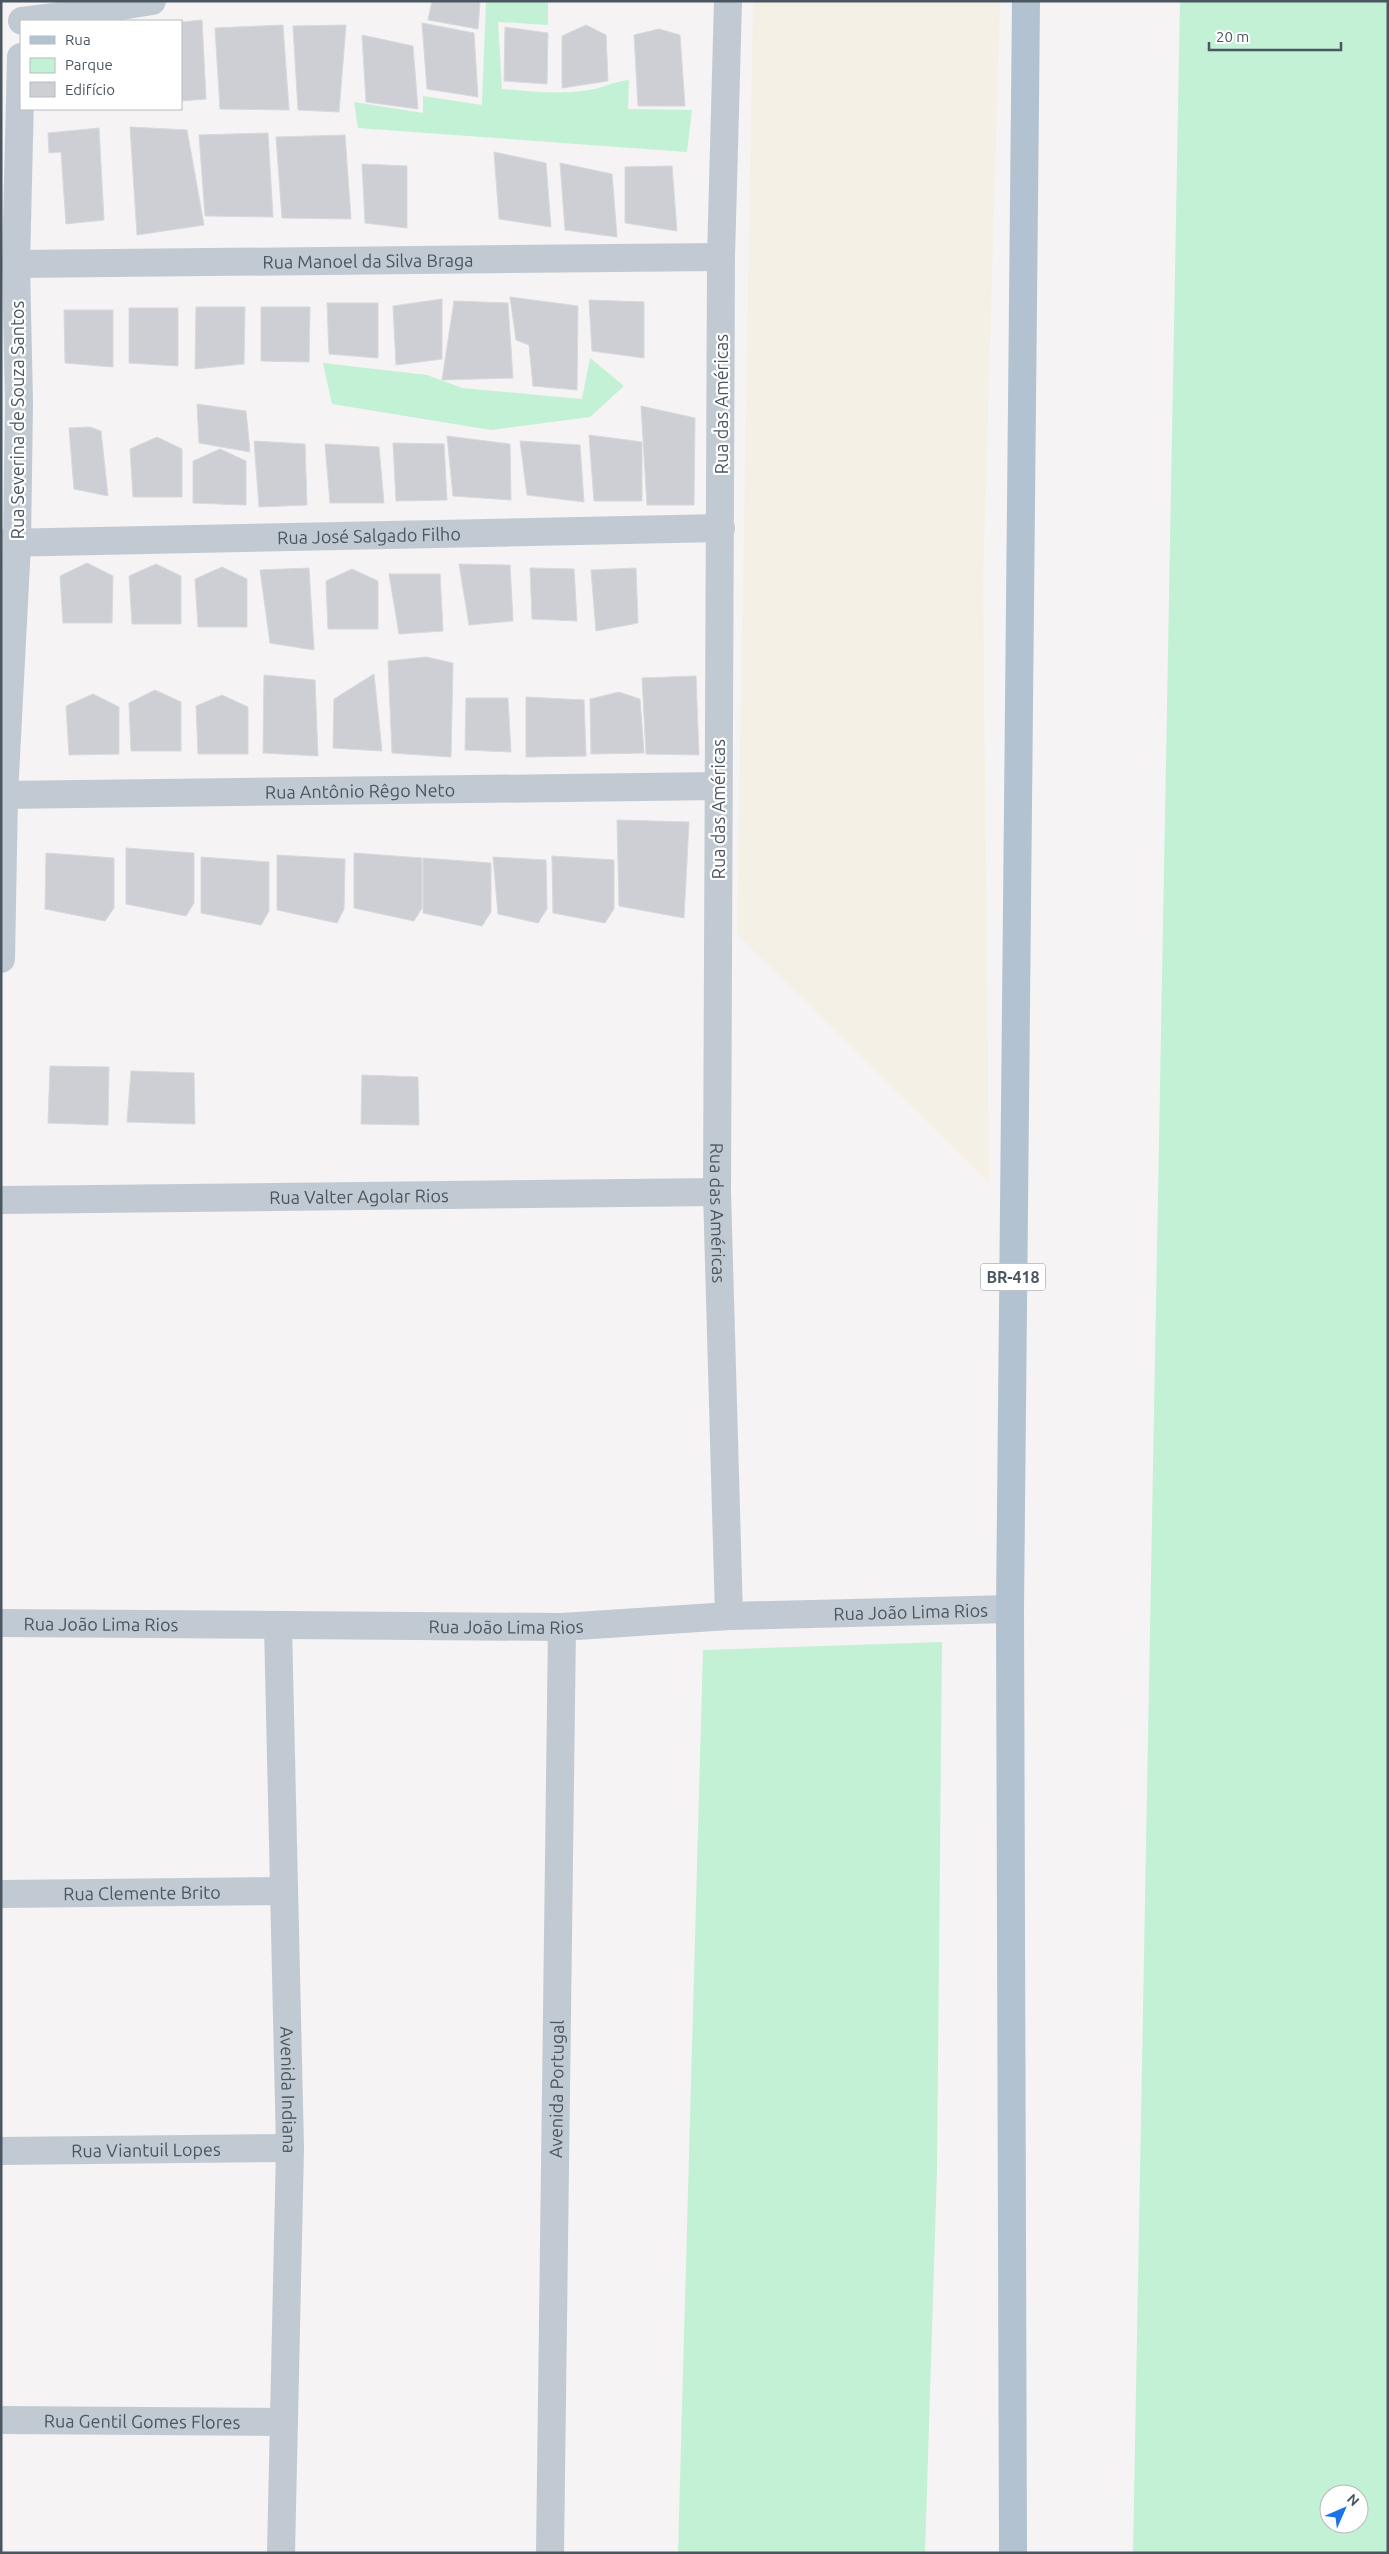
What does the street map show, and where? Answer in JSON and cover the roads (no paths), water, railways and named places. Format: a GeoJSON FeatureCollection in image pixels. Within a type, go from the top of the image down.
{"type":"FeatureCollection","features":[{"type":"Feature","properties":{"kind":"main road","name":"BR-418"},"geometry":{"type":"LineString","coordinates":[[1013,2553],[1010,1609],[1026,1]]}},
{"type":"Feature","properties":{"kind":"street"},"geometry":{"type":"LineString","coordinates":[[36,20],[152,1]]}},
{"type":"Feature","properties":{"kind":"street","name":"Rua das Américas"},"geometry":{"type":"LineString","coordinates":[[728,1],[721,257],[717,1192],[728,1616]]}},
{"type":"Feature","properties":{"kind":"street"},"geometry":{"type":"LineString","coordinates":[[1,24],[20,21]]}},
{"type":"Feature","properties":{"kind":"street","name":"Rua Severina de Souza Santos"},"geometry":{"type":"LineString","coordinates":[[1,959],[9,543],[19,402],[16,264],[20,59]]}},
{"type":"Feature","properties":{"kind":"street","name":"Rua Manoel da Silva Braga"},"geometry":{"type":"LineString","coordinates":[[16,264],[721,257]]}},
{"type":"Feature","properties":{"kind":"street","name":"Rua José Salgado Filho"},"geometry":{"type":"LineString","coordinates":[[9,543],[721,528]]}},
{"type":"Feature","properties":{"kind":"street","name":"Rua Antônio Rêgo Neto"},"geometry":{"type":"LineString","coordinates":[[3,795],[718,786]]}},
{"type":"Feature","properties":{"kind":"street","name":"Rua Valter Agolar Rios"},"geometry":{"type":"LineString","coordinates":[[1,1200],[717,1192]]}},
{"type":"Feature","properties":{"kind":"street","name":"Rua João Lima Rios"},"geometry":{"type":"LineString","coordinates":[[1,1623],[562,1627],[728,1616],[1010,1609]]}},
{"type":"Feature","properties":{"kind":"street","name":"Avenida Indiana"},"geometry":{"type":"LineString","coordinates":[[278,1626],[290,2148],[281,2553]]}},
{"type":"Feature","properties":{"kind":"street","name":"Avenida Portugal"},"geometry":{"type":"LineString","coordinates":[[550,2553],[562,1627]]}},
{"type":"Feature","properties":{"kind":"street","name":"Rua Clemente Brito"},"geometry":{"type":"LineString","coordinates":[[1,1894],[284,1891]]}},
{"type":"Feature","properties":{"kind":"street","name":"Rua Viantuil Lopes"},"geometry":{"type":"LineString","coordinates":[[1,2151],[290,2148]]}},
{"type":"Feature","properties":{"kind":"street","name":"Rua Gentil Gomes Flores"},"geometry":{"type":"LineString","coordinates":[[1,2420],[284,2422]]}}]}
